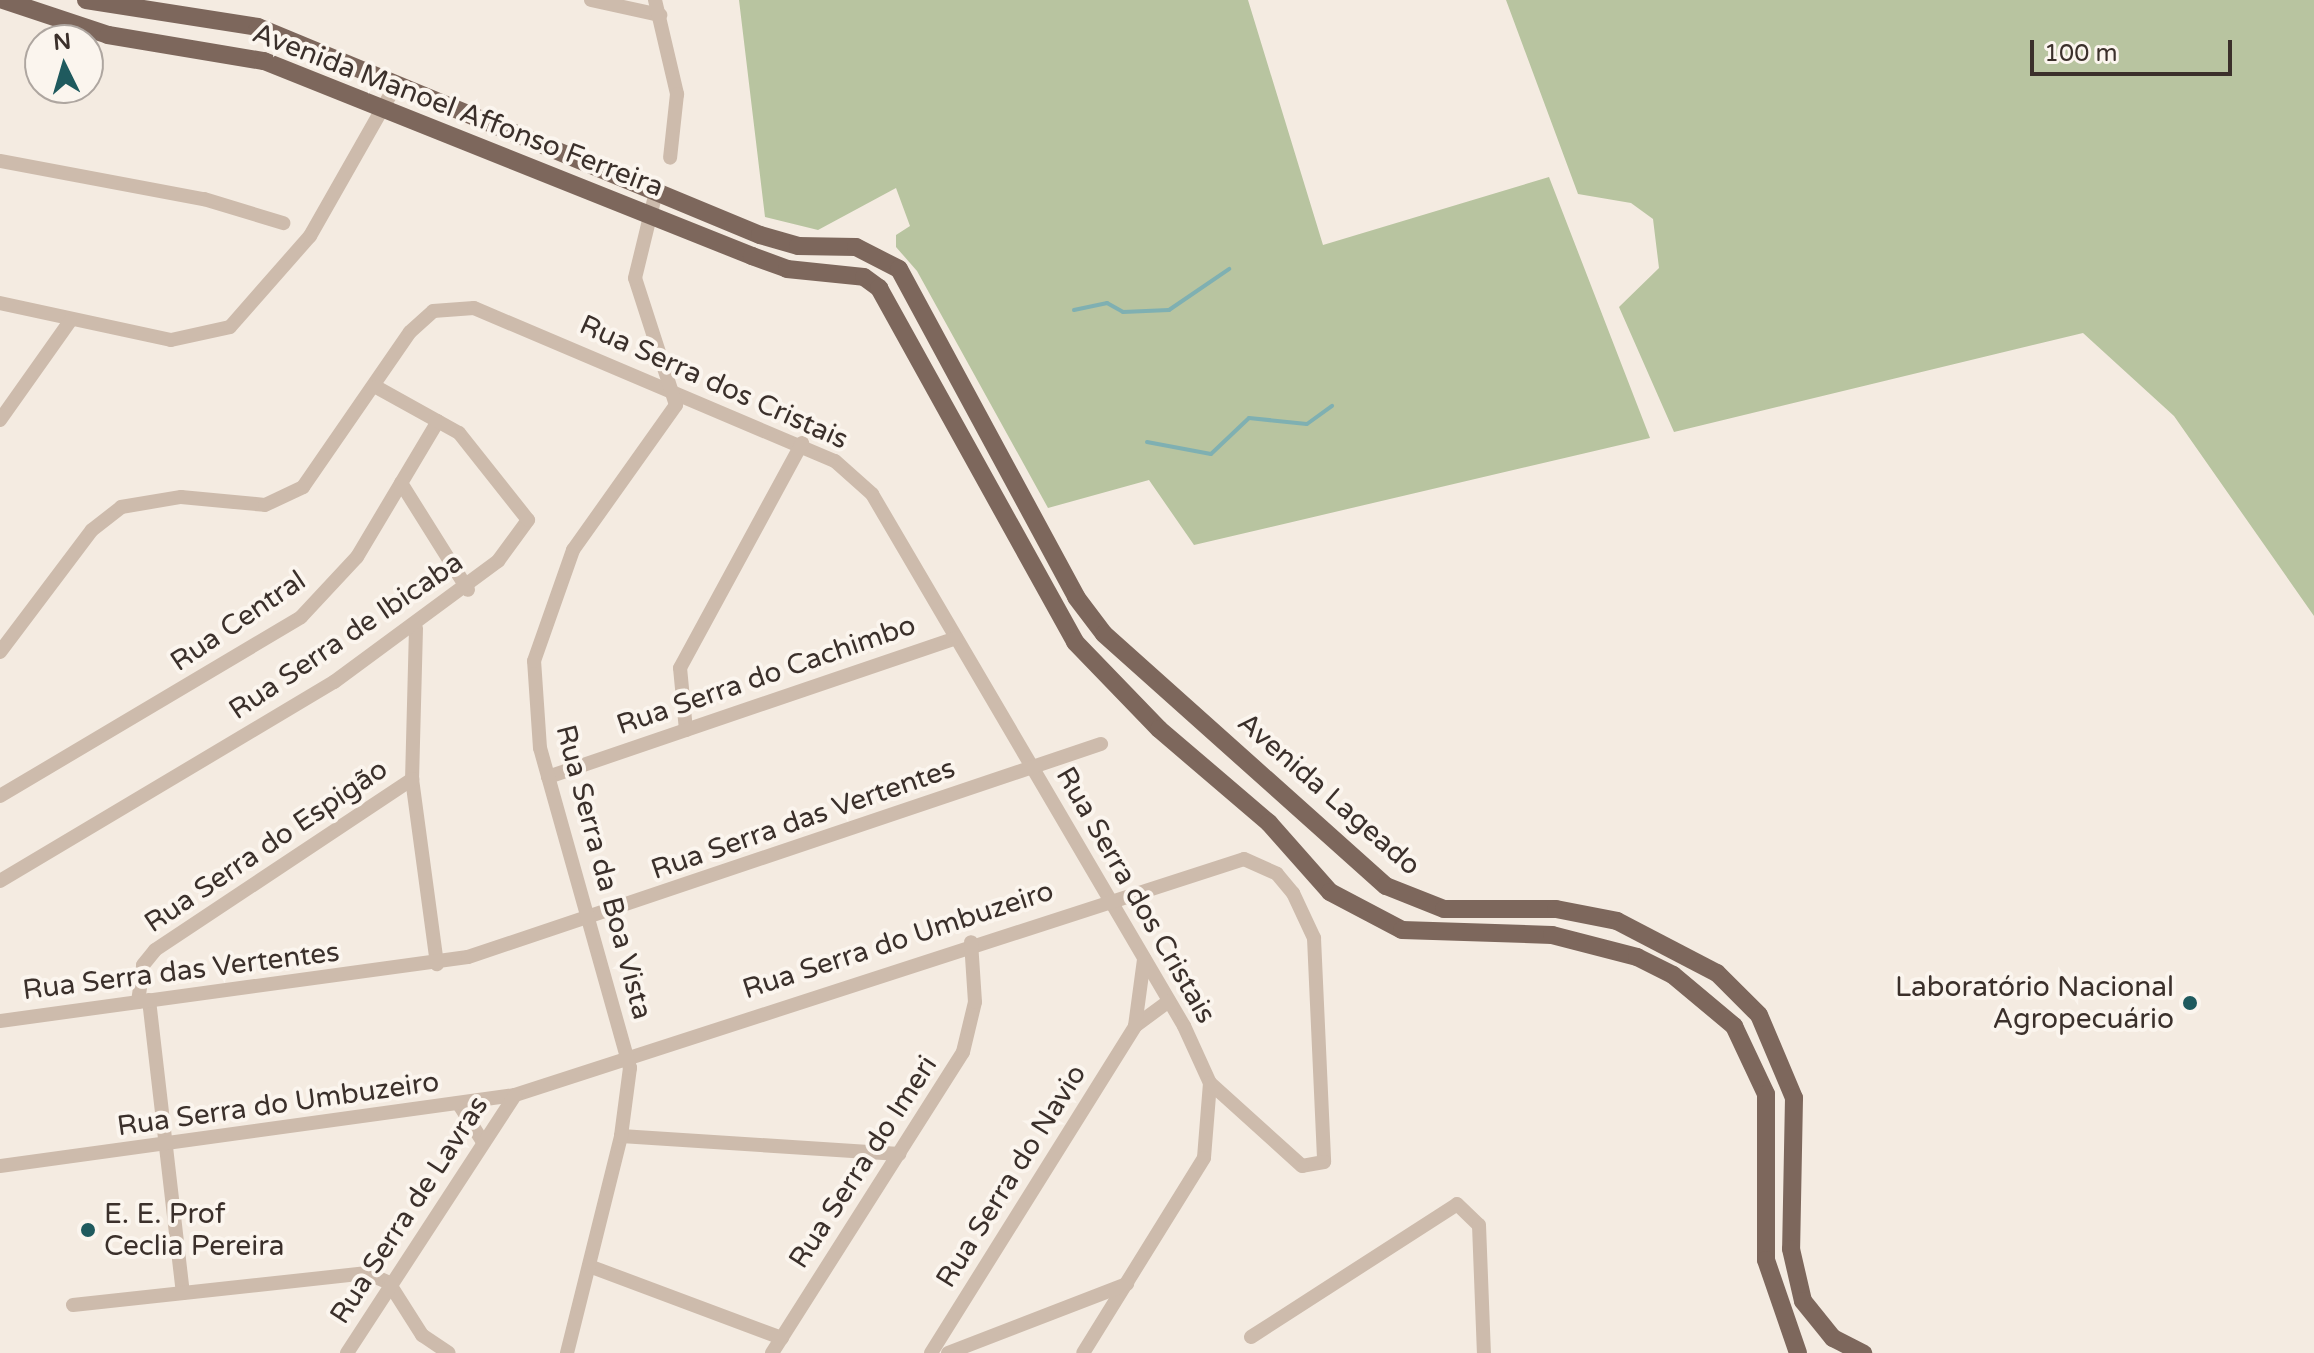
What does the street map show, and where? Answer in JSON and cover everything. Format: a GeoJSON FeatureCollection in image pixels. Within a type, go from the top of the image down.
{"type":"FeatureCollection","features":[{"type":"Feature","properties":{"kind":"main road","name":"Avenida Manoel Affonso Ferreira"},"geometry":{"type":"LineString","coordinates":[[3,0],[108,35],[264,61],[748,254],[804,272],[856,273],[879,288]]}},
{"type":"Feature","properties":{"kind":"main road","name":"Avenida Manoel Affonso Ferreira"},"geometry":{"type":"LineString","coordinates":[[86,0],[258,27],[760,235],[798,246],[856,247],[899,269]]}},
{"type":"Feature","properties":{"kind":"main road"},"geometry":{"type":"LineString","coordinates":[[899,269],[879,288],[1075,642],[1148,719],[1269,823],[1330,892],[1402,930],[1552,935],[1637,957],[1694,990],[1734,1026],[1766,1094],[1766,1260],[1798,1353]]}},
{"type":"Feature","properties":{"kind":"main road","name":"Avenida Lageado"},"geometry":{"type":"LineString","coordinates":[[899,269],[1076,597],[1104,634],[1386,886],[1444,909],[1556,909],[1617,921],[1717,973],[1759,1015],[1794,1098],[1795,1274],[1818,1323],[1854,1351]]}},
{"type":"Feature","properties":{"kind":"street"},"geometry":{"type":"LineString","coordinates":[[591,0],[660,15]]}},
{"type":"Feature","properties":{"kind":"street"},"geometry":{"type":"LineString","coordinates":[[655,0],[677,94],[670,158]]}},
{"type":"Feature","properties":{"kind":"street"},"geometry":{"type":"LineString","coordinates":[[0,303],[70,321],[171,340],[230,327],[310,236],[386,110],[397,83]]}},
{"type":"Feature","properties":{"kind":"street"},"geometry":{"type":"LineString","coordinates":[[0,161],[204,199],[283,223]]}},
{"type":"Feature","properties":{"kind":"street"},"geometry":{"type":"LineString","coordinates":[[656,192],[647,212],[635,278],[677,389]]}},
{"type":"Feature","properties":{"kind":"street","name":"Rua Serra dos Cristais"},"geometry":{"type":"LineString","coordinates":[[0,652],[108,514],[154,499],[245,506],[282,500],[326,463],[410,332],[433,311],[451,307],[474,308],[802,443],[872,494],[1169,1001],[1210,1083]]}},
{"type":"Feature","properties":{"kind":"street"},"geometry":{"type":"LineString","coordinates":[[0,420],[70,321]]}},
{"type":"Feature","properties":{"kind":"street","name":"Rua Serra de Ibicaba"},"geometry":{"type":"LineString","coordinates":[[0,881],[416,628],[468,590],[528,520],[481,456],[438,421],[376,387]]}},
{"type":"Feature","properties":{"kind":"street","name":"Rua Serra da Boa Vista"},"geometry":{"type":"LineString","coordinates":[[567,1353],[621,1136],[629,1062],[548,777],[532,686],[547,609],[573,550],[674,412],[677,389]]}},
{"type":"Feature","properties":{"kind":"street","name":"Rua Central"},"geometry":{"type":"LineString","coordinates":[[0,796],[301,617],[357,557],[438,421]]}},
{"type":"Feature","properties":{"kind":"street"},"geometry":{"type":"LineString","coordinates":[[686,730],[680,668],[802,443]]}},
{"type":"Feature","properties":{"kind":"street"},"geometry":{"type":"LineString","coordinates":[[401,483],[468,590]]}},
{"type":"Feature","properties":{"kind":"street"},"geometry":{"type":"LineString","coordinates":[[416,628],[412,779],[437,964]]}},
{"type":"Feature","properties":{"kind":"street","name":"Rua Serra do Cachimbo"},"geometry":{"type":"LineString","coordinates":[[548,777],[956,638]]}},
{"type":"Feature","properties":{"kind":"street","name":"Rua Serra das Vertentes"},"geometry":{"type":"LineString","coordinates":[[0,1021],[437,964],[588,919],[1101,744]]}},
{"type":"Feature","properties":{"kind":"street","name":"Rua Serra do Espigão"},"geometry":{"type":"LineString","coordinates":[[183,1293],[170,1146],[143,1001],[143,965],[155,950],[412,779]]}},
{"type":"Feature","properties":{"kind":"street","name":"Rua Serra do Umbuzeiro"},"geometry":{"type":"LineString","coordinates":[[0,1166],[170,1146],[460,1106],[515,1095],[629,1062],[971,942],[1244,859],[1277,874],[1305,910],[1318,968],[1324,1162],[1302,1166],[1210,1083]]}},
{"type":"Feature","properties":{"kind":"street","name":"Rua Serra do Imeri"},"geometry":{"type":"LineString","coordinates":[[772,1353],[946,1086],[972,1027],[971,942]]}},
{"type":"Feature","properties":{"kind":"street","name":"Rua Serra do Navio"},"geometry":{"type":"LineString","coordinates":[[1135,1026],[1144,959]]}},
{"type":"Feature","properties":{"kind":"street","name":"Rua Serra do Navio"},"geometry":{"type":"LineString","coordinates":[[931,1353],[1135,1026],[1169,1001]]}},
{"type":"Feature","properties":{"kind":"street"},"geometry":{"type":"LineString","coordinates":[[1083,1353],[1204,1158],[1210,1083]]}},
{"type":"Feature","properties":{"kind":"street","name":"Rua Serra de Lavras"},"geometry":{"type":"LineString","coordinates":[[347,1353],[389,1283],[515,1095]]}},
{"type":"Feature","properties":{"kind":"street"},"geometry":{"type":"LineString","coordinates":[[460,1106],[483,1142]]}},
{"type":"Feature","properties":{"kind":"street"},"geometry":{"type":"LineString","coordinates":[[621,1136],[899,1154]]}},
{"type":"Feature","properties":{"kind":"street"},"geometry":{"type":"LineString","coordinates":[[1251,1337],[1457,1204],[1479,1225],[1484,1353]]}},
{"type":"Feature","properties":{"kind":"street"},"geometry":{"type":"LineString","coordinates":[[589,1266],[782,1338]]}},
{"type":"Feature","properties":{"kind":"street"},"geometry":{"type":"LineString","coordinates":[[73,1305],[354,1273],[389,1283],[422,1335],[449,1353]]}},
{"type":"Feature","properties":{"kind":"street"},"geometry":{"type":"LineString","coordinates":[[948,1353],[1127,1283]]}},
{"type":"Feature","properties":{"kind":"green space"},"geometry":{"type":"Polygon","coordinates":[[[739,0],[1248,0],[1323,245],[1549,177],[1650,438],[1194,545],[1149,480],[1048,508],[917,271],[896,247],[896,235],[910,226],[896,188],[818,230],[765,217],[739,0]]]}},
{"type":"Feature","properties":{"kind":"green space"},"geometry":{"type":"Polygon","coordinates":[[[1506,0],[2314,0],[2314,616],[2174,416],[2083,333],[1674,432],[1619,307],[1659,268],[1653,219],[1631,203],[1578,194],[1506,0]]]}},
{"type":"Feature","properties":{"kind":"waterway"},"geometry":{"type":"LineString","coordinates":[[1074,310],[1107,303],[1123,312],[1169,310],[1229,269]]}},
{"type":"Feature","properties":{"kind":"waterway"},"geometry":{"type":"LineString","coordinates":[[1147,442],[1211,454],[1249,418],[1307,424],[1332,406]]}},
{"type":"Feature","properties":{"kind":"place","name":"Laboratório Nacional Agropecuário"},"geometry":{"type":"Point","coordinates":[2190,1003]}},
{"type":"Feature","properties":{"kind":"place","name":"E. E. Prof Ceclia Pereira"},"geometry":{"type":"Point","coordinates":[88,1230]}}]}
